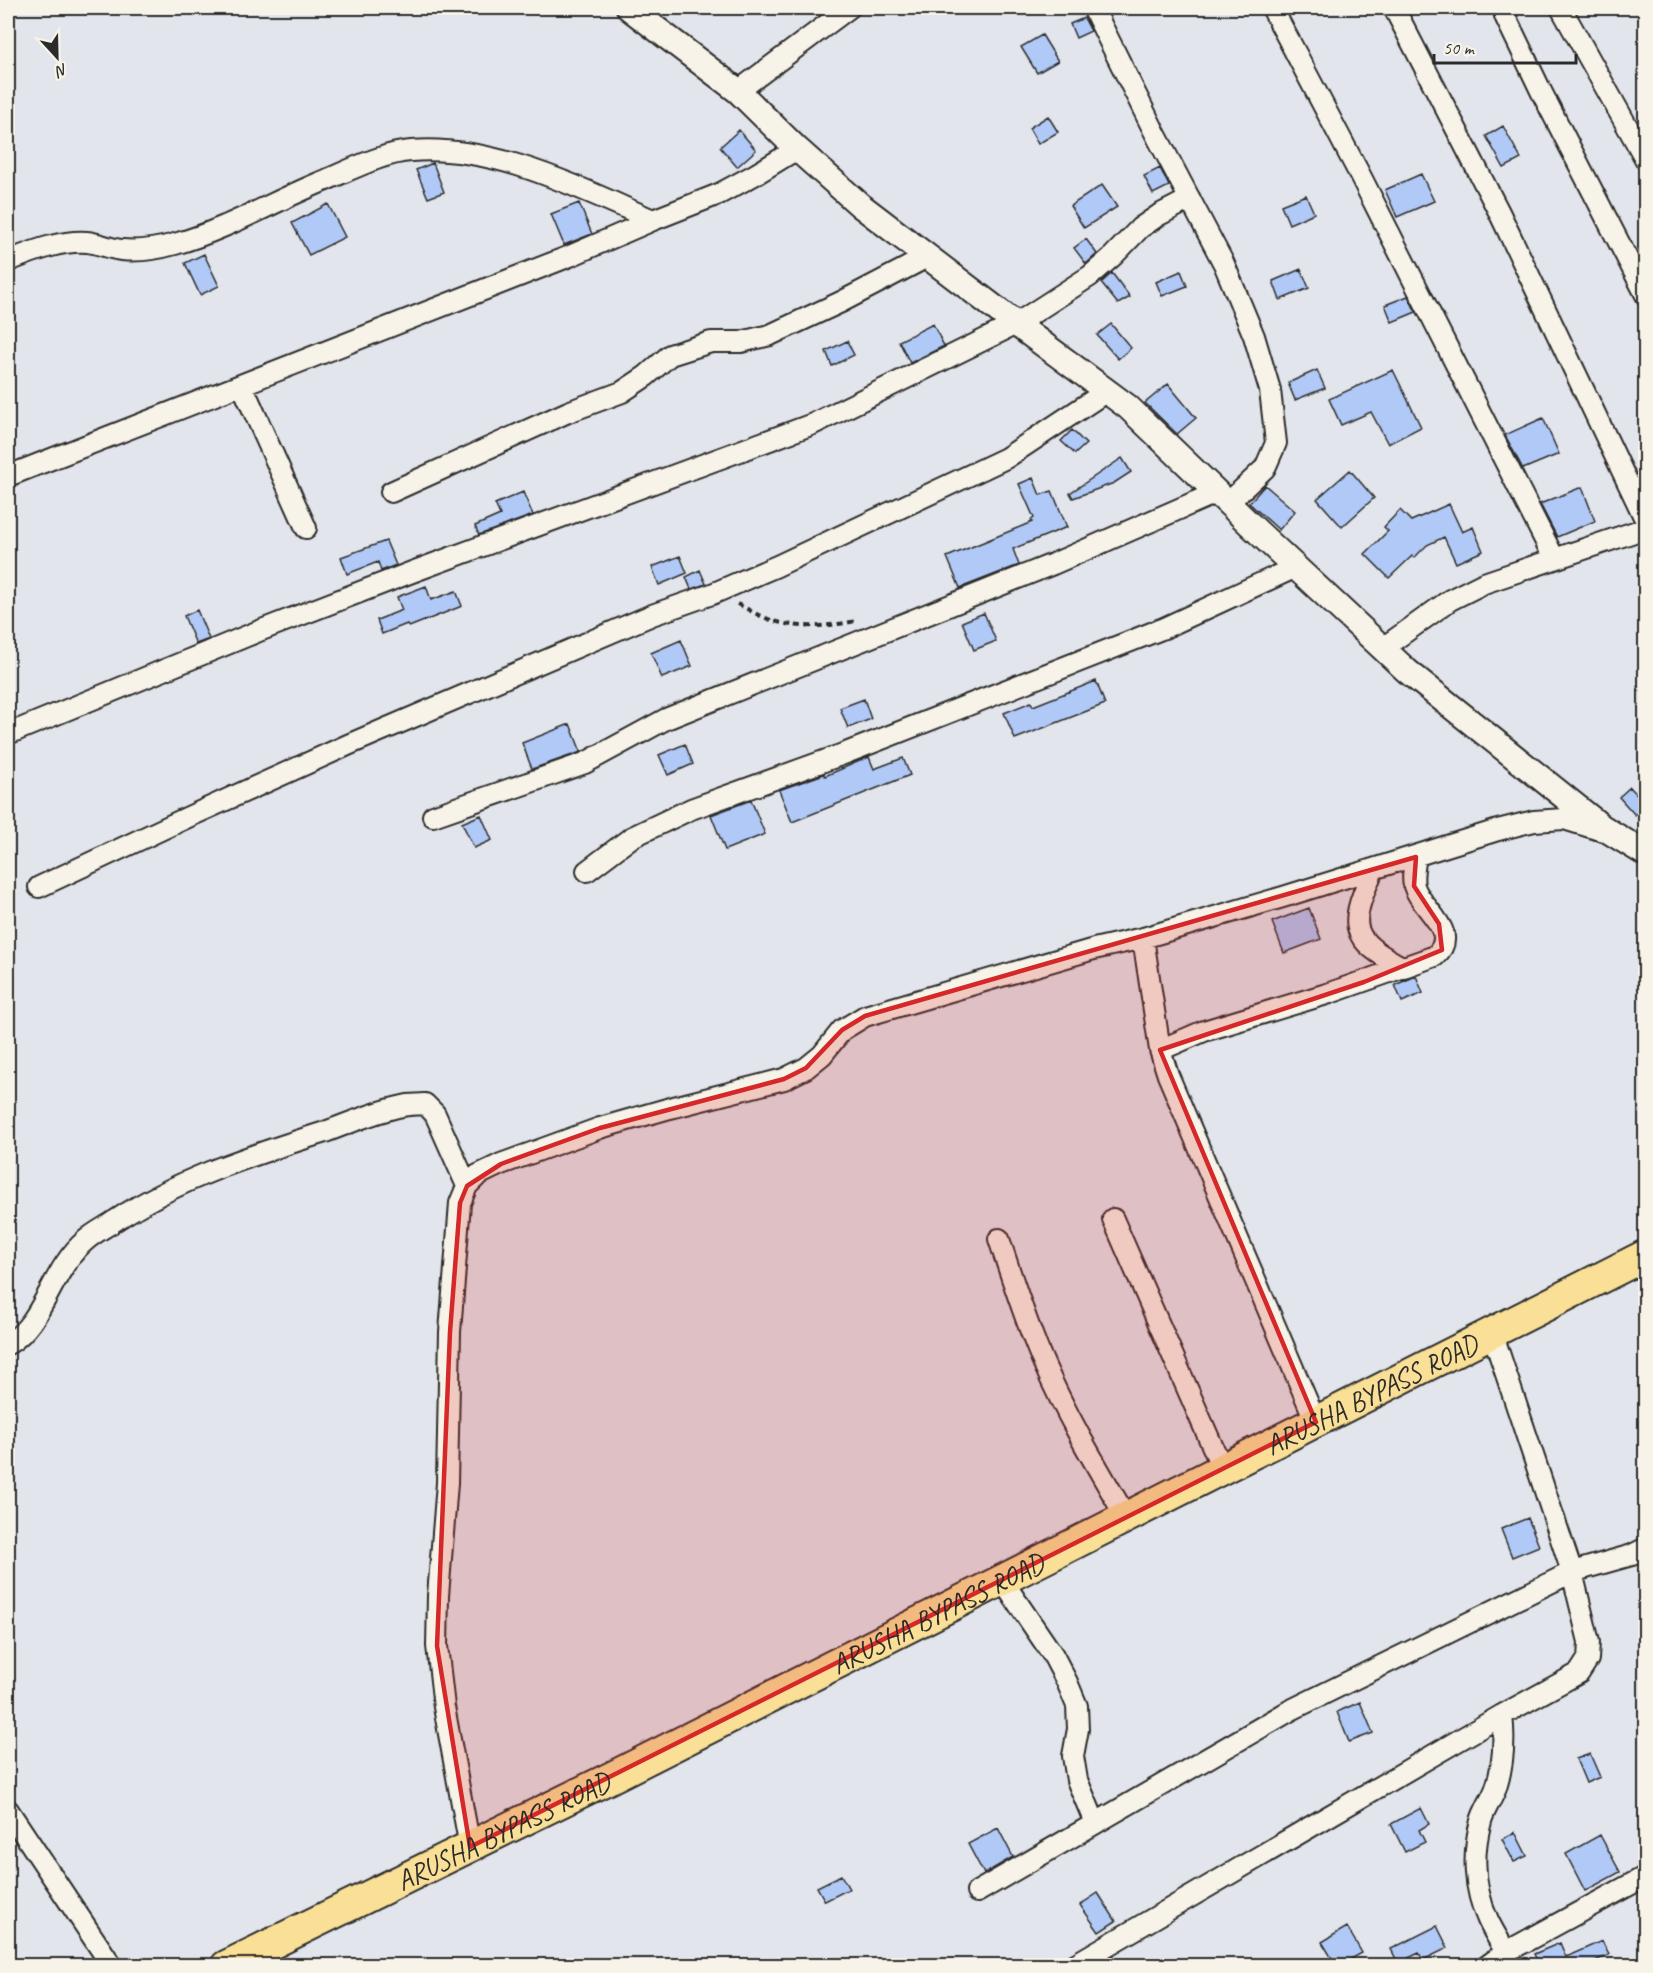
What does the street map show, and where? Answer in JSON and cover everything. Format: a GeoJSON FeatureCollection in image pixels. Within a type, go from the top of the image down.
{"type":"FeatureCollection","features":[{"type":"Feature","properties":{"kind":"main road","name":"ARUSHA BYPASS ROAD"},"geometry":{"type":"LineString","coordinates":[[226,1965],[610,1778],[1646,1255]]}},
{"type":"Feature","properties":{"kind":"street"},"geometry":{"type":"LineString","coordinates":[[629,8],[738,92],[860,205],[1128,407],[1407,671],[1611,833],[1645,852]]}},
{"type":"Feature","properties":{"kind":"street"},"geometry":{"type":"LineString","coordinates":[[738,92],[816,30],[849,8]]}},
{"type":"Feature","properties":{"kind":"street"},"geometry":{"type":"LineString","coordinates":[[433,816],[585,763],[666,719],[1223,497],[1265,468],[1276,443],[1270,390],[1254,336],[1228,275],[1093,8]]}},
{"type":"Feature","properties":{"kind":"street"},"geometry":{"type":"LineString","coordinates":[[1272,8],[1387,228],[1554,558]]}},
{"type":"Feature","properties":{"kind":"street"},"geometry":{"type":"LineString","coordinates":[[1395,8],[1499,212],[1646,521]]}},
{"type":"Feature","properties":{"kind":"street"},"geometry":{"type":"LineString","coordinates":[[1561,8],[1646,160]]}},
{"type":"Feature","properties":{"kind":"street"},"geometry":{"type":"LineString","coordinates":[[1505,16],[1646,295]]}},
{"type":"Feature","properties":{"kind":"street"},"geometry":{"type":"LineString","coordinates":[[8,476],[570,256],[719,194],[797,149]]}},
{"type":"Feature","properties":{"kind":"street"},"geometry":{"type":"LineString","coordinates":[[9,258],[55,245],[86,242],[121,250],[149,251],[179,243],[223,226],[325,180],[378,159],[410,151],[455,151],[526,167],[653,220]]}},
{"type":"Feature","properties":{"kind":"street"},"geometry":{"type":"LineString","coordinates":[[8,734],[259,631],[412,572],[813,424],[1016,324],[1090,276],[1140,228],[1190,199]]}},
{"type":"Feature","properties":{"kind":"street"},"geometry":{"type":"LineString","coordinates":[[391,492],[568,412],[622,392],[646,376],[670,355],[711,342],[741,342],[770,334],[841,302],[929,256]]}},
{"type":"Feature","properties":{"kind":"street"},"geometry":{"type":"LineString","coordinates":[[242,385],[306,528]]}},
{"type":"Feature","properties":{"kind":"street"},"geometry":{"type":"LineString","coordinates":[[39,887],[350,744],[652,615],[712,594],[788,561],[1006,458],[1107,391]]}},
{"type":"Feature","properties":{"kind":"street"},"geometry":{"type":"LineString","coordinates":[[1383,648],[1450,600],[1484,583],[1646,528]]}},
{"type":"Feature","properties":{"kind":"street"},"geometry":{"type":"LineString","coordinates":[[587,871],[632,837],[691,809],[846,753],[1164,628],[1296,567]]}},
{"type":"Feature","properties":{"kind":"street"},"geometry":{"type":"LineString","coordinates":[[470,1846],[444,1707],[437,1646],[438,1596],[447,1483],[450,1332],[460,1203],[467,1186],[478,1175],[501,1164],[590,1131],[784,1079],[806,1068],[822,1055],[842,1030],[865,1016],[1094,949],[1143,938],[1534,821],[1564,819],[1611,833]]}},
{"type":"Feature","properties":{"kind":"street"},"geometry":{"type":"LineString","coordinates":[[1160,1050],[1234,1021],[1330,993],[1435,956],[1442,950],[1445,943],[1444,935],[1414,886],[1413,874],[1416,857]]}},
{"type":"Feature","properties":{"kind":"street"},"geometry":{"type":"LineString","coordinates":[[1373,870],[1357,912],[1357,927],[1363,940],[1372,948],[1404,968]]}},
{"type":"Feature","properties":{"kind":"street"},"geometry":{"type":"LineString","coordinates":[[1143,938],[1160,1050],[1179,1103],[1316,1422]]}},
{"type":"Feature","properties":{"kind":"street"},"geometry":{"type":"LineString","coordinates":[[8,1344],[16,1339],[32,1321],[60,1270],[85,1240],[166,1190],[201,1174],[280,1146],[403,1105],[425,1104],[435,1114],[467,1186]]}},
{"type":"Feature","properties":{"kind":"street"},"geometry":{"type":"LineString","coordinates":[[1113,1219],[1222,1468]]}},
{"type":"Feature","properties":{"kind":"street"},"geometry":{"type":"LineString","coordinates":[[999,1239],[1044,1366],[1090,1455],[1126,1517]]}},
{"type":"Feature","properties":{"kind":"street"},"geometry":{"type":"LineString","coordinates":[[1072,1965],[1502,1715],[1579,1673],[1588,1659],[1589,1642],[1572,1572],[1492,1332]]}},
{"type":"Feature","properties":{"kind":"street"},"geometry":{"type":"LineString","coordinates":[[977,1892],[1291,1710],[1572,1572],[1632,1555],[1646,1548]]}},
{"type":"Feature","properties":{"kind":"street"},"geometry":{"type":"LineString","coordinates":[[1002,1580],[1053,1655],[1077,1706],[1078,1729],[1073,1756],[1077,1780],[1095,1823]]}},
{"type":"Feature","properties":{"kind":"street"},"geometry":{"type":"LineString","coordinates":[[1502,1715],[1503,1763],[1495,1789],[1481,1820],[1475,1852],[1477,1890],[1488,1921],[1506,1952]]}},
{"type":"Feature","properties":{"kind":"street"},"geometry":{"type":"LineString","coordinates":[[8,1810],[112,1965]]}},
{"type":"Feature","properties":{"kind":"street"},"geometry":{"type":"LineString","coordinates":[[1487,1965],[1506,1952],[1646,1876]]}},
{"type":"Feature","properties":{"kind":"path"},"geometry":{"type":"LineString","coordinates":[[712,594],[765,618],[791,625],[830,626],[859,620]]}},
{"type":"Feature","properties":{"kind":"highlighted area"},"geometry":{"type":"Polygon","coordinates":[[[1416,857],[1414,886],[1439,924],[1442,950],[1364,982],[1160,1050],[1316,1422],[470,1847],[437,1646],[450,1332],[460,1203],[467,1186],[501,1164],[600,1128],[784,1079],[806,1068],[842,1030],[865,1016],[1416,857]]]}},
{"type":"Feature","properties":{"kind":"building"},"geometry":{"type":"Polygon","coordinates":[[[1084,18],[1091,31],[1076,38],[1070,24],[1084,18]]]}},
{"type":"Feature","properties":{"kind":"building"},"geometry":{"type":"Polygon","coordinates":[[[1042,35],[1058,61],[1037,73],[1021,47],[1042,35]]]}},
{"type":"Feature","properties":{"kind":"building"},"geometry":{"type":"Polygon","coordinates":[[[1048,116],[1058,132],[1038,144],[1029,128],[1048,116]]]}},
{"type":"Feature","properties":{"kind":"building"},"geometry":{"type":"Polygon","coordinates":[[[1503,126],[1521,159],[1504,168],[1486,136],[1503,126]]]}},
{"type":"Feature","properties":{"kind":"building"},"geometry":{"type":"Polygon","coordinates":[[[739,130],[756,150],[737,167],[720,147],[739,130]]]}},
{"type":"Feature","properties":{"kind":"building"},"geometry":{"type":"Polygon","coordinates":[[[433,163],[444,192],[428,198],[416,170],[433,163]]]}},
{"type":"Feature","properties":{"kind":"building"},"geometry":{"type":"Polygon","coordinates":[[[1160,168],[1169,186],[1153,194],[1144,176],[1160,168]]]}},
{"type":"Feature","properties":{"kind":"building"},"geometry":{"type":"Polygon","coordinates":[[[1421,174],[1434,201],[1397,217],[1385,190],[1421,174]]]}},
{"type":"Feature","properties":{"kind":"building"},"geometry":{"type":"Polygon","coordinates":[[[1102,185],[1117,207],[1084,228],[1070,206],[1102,185]]]}},
{"type":"Feature","properties":{"kind":"building"},"geometry":{"type":"Polygon","coordinates":[[[1306,195],[1314,213],[1289,224],[1281,205],[1306,195]]]}},
{"type":"Feature","properties":{"kind":"building"},"geometry":{"type":"Polygon","coordinates":[[[579,203],[592,234],[564,245],[551,214],[579,203]]]}},
{"type":"Feature","properties":{"kind":"building"},"geometry":{"type":"Polygon","coordinates":[[[328,204],[345,237],[309,255],[292,223],[328,204]]]}},
{"type":"Feature","properties":{"kind":"building"},"geometry":{"type":"Polygon","coordinates":[[[1086,239],[1097,254],[1086,264],[1074,248],[1086,239]]]}},
{"type":"Feature","properties":{"kind":"building"},"geometry":{"type":"Polygon","coordinates":[[[204,254],[219,286],[200,295],[185,263],[204,254]]]}},
{"type":"Feature","properties":{"kind":"building"},"geometry":{"type":"Polygon","coordinates":[[[1301,269],[1309,288],[1280,300],[1273,281],[1301,269]]]}},
{"type":"Feature","properties":{"kind":"building"},"geometry":{"type":"Polygon","coordinates":[[[1181,271],[1187,286],[1162,296],[1156,282],[1181,271]]]}},
{"type":"Feature","properties":{"kind":"building"},"geometry":{"type":"Polygon","coordinates":[[[1112,273],[1130,297],[1118,304],[1101,283],[1112,273]]]}},
{"type":"Feature","properties":{"kind":"building"},"geometry":{"type":"Polygon","coordinates":[[[1408,296],[1416,312],[1392,322],[1385,305],[1408,296]]]}},
{"type":"Feature","properties":{"kind":"building"},"geometry":{"type":"Polygon","coordinates":[[[933,324],[944,346],[910,363],[899,341],[933,324]]]}},
{"type":"Feature","properties":{"kind":"building"},"geometry":{"type":"Polygon","coordinates":[[[1111,324],[1131,348],[1118,359],[1097,335],[1111,324]]]}},
{"type":"Feature","properties":{"kind":"building"},"geometry":{"type":"Polygon","coordinates":[[[847,341],[854,355],[832,366],[826,351],[847,341]]]}},
{"type":"Feature","properties":{"kind":"building"},"geometry":{"type":"Polygon","coordinates":[[[1317,370],[1325,388],[1295,400],[1288,383],[1317,370]]]}},
{"type":"Feature","properties":{"kind":"building"},"geometry":{"type":"Polygon","coordinates":[[[1393,370],[1421,427],[1388,444],[1371,412],[1341,425],[1329,399],[1393,370]]]}},
{"type":"Feature","properties":{"kind":"building"},"geometry":{"type":"Polygon","coordinates":[[[1168,384],[1196,418],[1177,434],[1145,403],[1168,384]]]}},
{"type":"Feature","properties":{"kind":"building"},"geometry":{"type":"Polygon","coordinates":[[[1543,418],[1559,454],[1523,469],[1505,435],[1543,418]]]}},
{"type":"Feature","properties":{"kind":"building"},"geometry":{"type":"Polygon","coordinates":[[[1072,430],[1086,444],[1075,454],[1061,441],[1072,430]]]}},
{"type":"Feature","properties":{"kind":"building"},"geometry":{"type":"Polygon","coordinates":[[[1122,458],[1131,472],[1114,483],[1073,498],[1070,493],[1122,458]]]}},
{"type":"Feature","properties":{"kind":"building"},"geometry":{"type":"Polygon","coordinates":[[[1350,470],[1374,498],[1342,527],[1317,499],[1350,470]]]}},
{"type":"Feature","properties":{"kind":"building"},"geometry":{"type":"Polygon","coordinates":[[[1033,478],[1040,495],[1052,491],[1067,527],[1013,549],[1019,565],[960,588],[947,557],[1032,522],[1034,518],[1019,484],[1033,478]]]}},
{"type":"Feature","properties":{"kind":"building"},"geometry":{"type":"Polygon","coordinates":[[[1265,485],[1295,511],[1279,530],[1249,503],[1265,485]]]}},
{"type":"Feature","properties":{"kind":"building"},"geometry":{"type":"Polygon","coordinates":[[[1582,487],[1595,521],[1557,537],[1540,504],[1582,487]]]}},
{"type":"Feature","properties":{"kind":"building"},"geometry":{"type":"Polygon","coordinates":[[[523,492],[533,515],[479,535],[475,526],[500,515],[495,504],[523,492]]]}},
{"type":"Feature","properties":{"kind":"building"},"geometry":{"type":"Polygon","coordinates":[[[1449,504],[1462,532],[1473,527],[1483,551],[1456,563],[1444,537],[1427,545],[1414,558],[1412,556],[1389,578],[1365,554],[1388,531],[1384,527],[1400,510],[1411,521],[1449,504]]]}},
{"type":"Feature","properties":{"kind":"building"},"geometry":{"type":"Polygon","coordinates":[[[386,541],[396,565],[381,571],[378,562],[347,574],[341,557],[386,541]]]}},
{"type":"Feature","properties":{"kind":"building"},"geometry":{"type":"Polygon","coordinates":[[[680,556],[687,573],[659,585],[652,567],[680,556]]]}},
{"type":"Feature","properties":{"kind":"building"},"geometry":{"type":"Polygon","coordinates":[[[700,570],[706,584],[691,589],[686,577],[700,570]]]}},
{"type":"Feature","properties":{"kind":"building"},"geometry":{"type":"Polygon","coordinates":[[[426,586],[431,600],[456,591],[462,606],[409,627],[407,624],[382,634],[377,620],[402,610],[397,597],[426,586]]]}},
{"type":"Feature","properties":{"kind":"building"},"geometry":{"type":"Polygon","coordinates":[[[197,610],[209,639],[196,644],[184,616],[197,610]]]}},
{"type":"Feature","properties":{"kind":"building"},"geometry":{"type":"Polygon","coordinates":[[[984,613],[996,641],[974,650],[962,622],[984,613]]]}},
{"type":"Feature","properties":{"kind":"building"},"geometry":{"type":"Polygon","coordinates":[[[681,640],[692,666],[662,678],[651,653],[681,640]]]}},
{"type":"Feature","properties":{"kind":"building"},"geometry":{"type":"Polygon","coordinates":[[[1096,681],[1105,704],[1015,739],[1004,713],[1031,702],[1033,706],[1096,681]]]}},
{"type":"Feature","properties":{"kind":"building"},"geometry":{"type":"Polygon","coordinates":[[[864,699],[871,719],[848,728],[840,708],[864,699]]]}},
{"type":"Feature","properties":{"kind":"building"},"geometry":{"type":"Polygon","coordinates":[[[570,724],[581,752],[532,769],[522,743],[570,724]]]}},
{"type":"Feature","properties":{"kind":"building"},"geometry":{"type":"Polygon","coordinates":[[[685,744],[693,764],[668,775],[659,755],[685,744]]]}},
{"type":"Feature","properties":{"kind":"building"},"geometry":{"type":"Polygon","coordinates":[[[869,757],[874,769],[903,758],[910,775],[792,822],[779,790],[824,774],[825,776],[869,757]]]}},
{"type":"Feature","properties":{"kind":"building"},"geometry":{"type":"Polygon","coordinates":[[[1630,787],[1646,804],[1635,815],[1619,797],[1630,787]]]}},
{"type":"Feature","properties":{"kind":"building"},"geometry":{"type":"Polygon","coordinates":[[[751,800],[765,834],[725,850],[711,815],[751,800]]]}},
{"type":"Feature","properties":{"kind":"building"},"geometry":{"type":"Polygon","coordinates":[[[481,815],[492,840],[474,848],[462,823],[481,815]]]}},
{"type":"Feature","properties":{"kind":"building"},"geometry":{"type":"Polygon","coordinates":[[[1309,908],[1321,939],[1284,953],[1272,922],[1309,908]]]}},
{"type":"Feature","properties":{"kind":"building"},"geometry":{"type":"Polygon","coordinates":[[[1416,976],[1423,993],[1402,1002],[1395,985],[1416,976]]]}},
{"type":"Feature","properties":{"kind":"building"},"geometry":{"type":"Polygon","coordinates":[[[1528,1518],[1539,1546],[1512,1557],[1501,1529],[1528,1518]]]}},
{"type":"Feature","properties":{"kind":"building"},"geometry":{"type":"Polygon","coordinates":[[[1360,1702],[1373,1733],[1349,1742],[1337,1712],[1360,1702]]]}},
{"type":"Feature","properties":{"kind":"building"},"geometry":{"type":"Polygon","coordinates":[[[1590,1754],[1600,1777],[1586,1783],[1576,1759],[1590,1754]]]}},
{"type":"Feature","properties":{"kind":"building"},"geometry":{"type":"Polygon","coordinates":[[[1421,1808],[1429,1824],[1419,1830],[1425,1842],[1405,1852],[1391,1824],[1421,1808]]]}},
{"type":"Feature","properties":{"kind":"building"},"geometry":{"type":"Polygon","coordinates":[[[998,1828],[1013,1857],[984,1874],[968,1844],[998,1828]]]}},
{"type":"Feature","properties":{"kind":"building"},"geometry":{"type":"Polygon","coordinates":[[[1515,1832],[1527,1856],[1514,1862],[1502,1839],[1515,1832]]]}},
{"type":"Feature","properties":{"kind":"building"},"geometry":{"type":"Polygon","coordinates":[[[1600,1835],[1620,1872],[1585,1891],[1566,1854],[1600,1835]]]}},
{"type":"Feature","properties":{"kind":"building"},"geometry":{"type":"Polygon","coordinates":[[[841,1875],[849,1889],[825,1901],[817,1887],[841,1875]]]}},
{"type":"Feature","properties":{"kind":"building"},"geometry":{"type":"Polygon","coordinates":[[[1098,1893],[1116,1921],[1099,1932],[1080,1905],[1098,1893]]]}},
{"type":"Feature","properties":{"kind":"building"},"geometry":{"type":"Polygon","coordinates":[[[1437,1926],[1448,1948],[1423,1960],[1419,1953],[1398,1963],[1391,1949],[1437,1926]]]}},
{"type":"Feature","properties":{"kind":"building"},"geometry":{"type":"Polygon","coordinates":[[[1347,1927],[1362,1953],[1336,1965],[1322,1942],[1347,1927]]]}},
{"type":"Feature","properties":{"kind":"building"},"geometry":{"type":"Polygon","coordinates":[[[1602,1941],[1609,1955],[1586,1965],[1539,1965],[1534,1954],[1560,1943],[1566,1957],[1602,1941]]]}}]}
